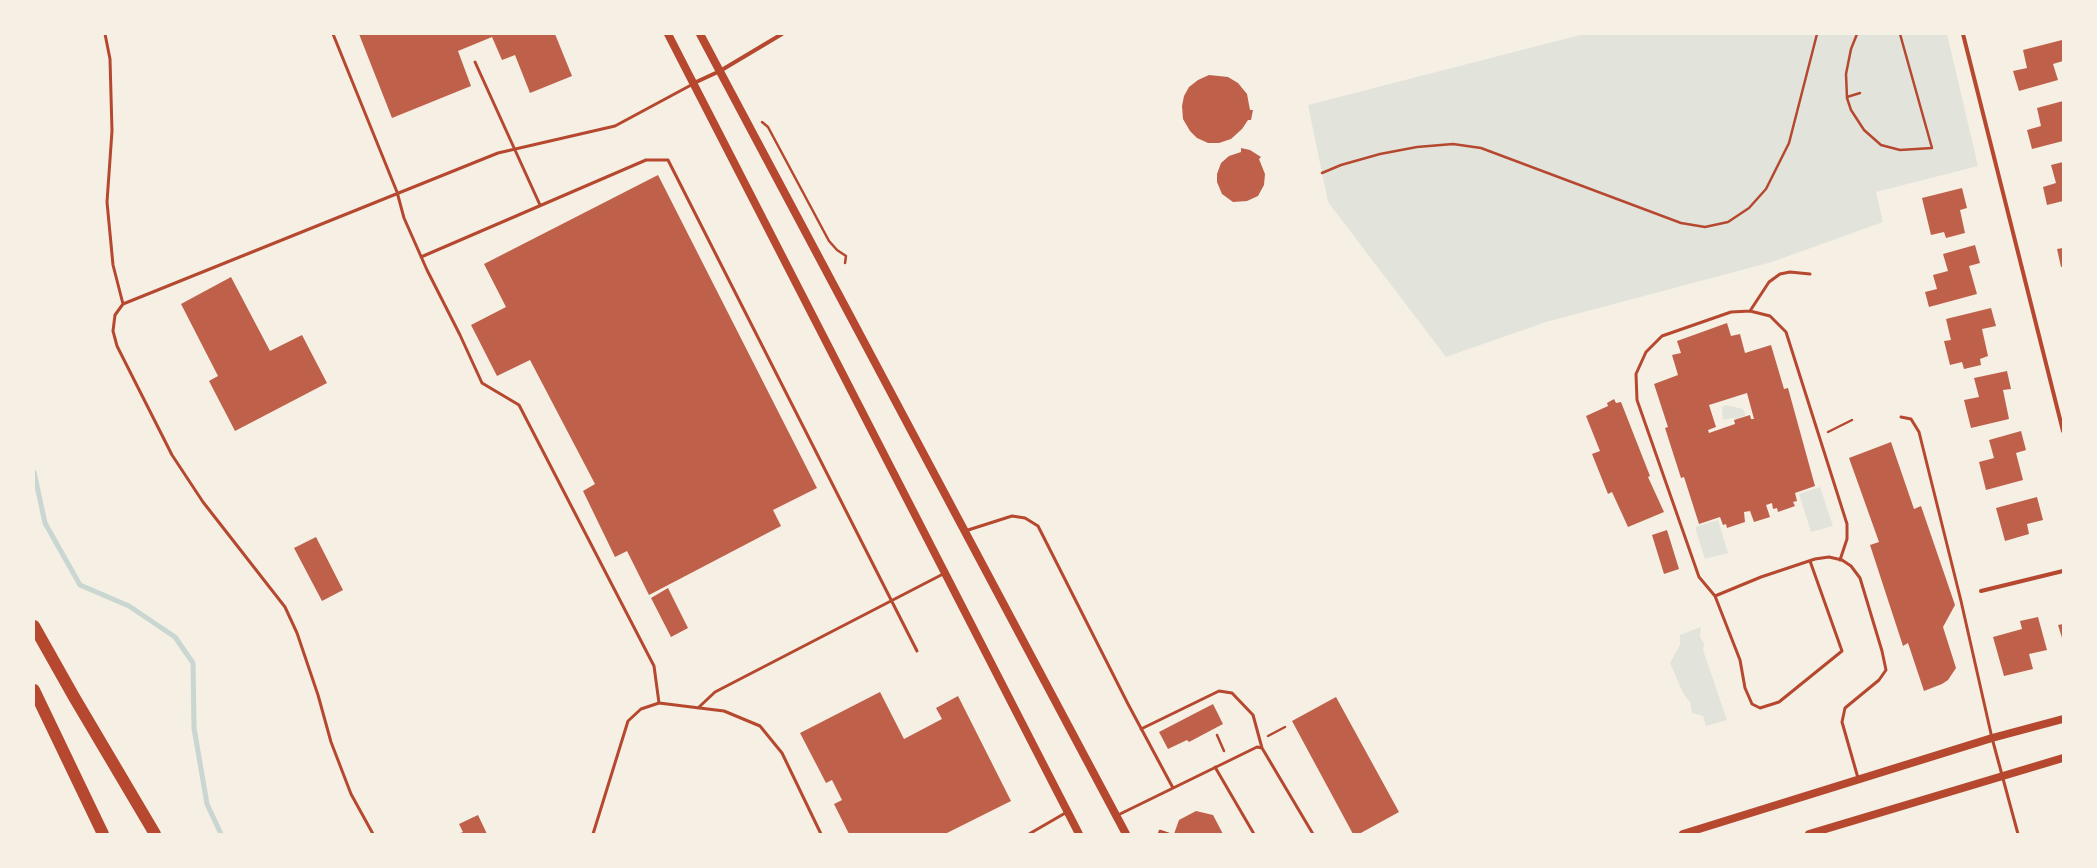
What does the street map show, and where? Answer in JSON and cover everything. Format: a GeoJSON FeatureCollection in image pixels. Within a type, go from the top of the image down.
{"type":"FeatureCollection","features":[{"type":"Feature","properties":{"kind":"highway"},"geometry":{"type":"LineString","coordinates":[[34,626],[155,834]]}},
{"type":"Feature","properties":{"kind":"highway"},"geometry":{"type":"LineString","coordinates":[[34,690],[103,834]]}},
{"type":"Feature","properties":{"kind":"main road"},"geometry":{"type":"LineString","coordinates":[[668,34],[1079,834]]}},
{"type":"Feature","properties":{"kind":"main road"},"geometry":{"type":"LineString","coordinates":[[700,34],[1126,834]]}},
{"type":"Feature","properties":{"kind":"main road"},"geometry":{"type":"LineString","coordinates":[[1684,834],[1992,738],[2063,719]]}},
{"type":"Feature","properties":{"kind":"main road"},"geometry":{"type":"LineString","coordinates":[[1809,834],[2063,758]]}},
{"type":"Feature","properties":{"kind":"street"},"geometry":{"type":"LineString","coordinates":[[694,83],[720,71],[782,34]]}},
{"type":"Feature","properties":{"kind":"street"},"geometry":{"type":"LineString","coordinates":[[1963,34],[2063,431]]}},
{"type":"Feature","properties":{"kind":"street"},"geometry":{"type":"LineString","coordinates":[[1981,591],[2063,571]]}},
{"type":"Feature","properties":{"kind":"lane"},"geometry":{"type":"LineString","coordinates":[[105,34],[110,58],[112,131],[107,202],[113,265],[123,304]]}},
{"type":"Feature","properties":{"kind":"lane"},"geometry":{"type":"LineString","coordinates":[[333,34],[397,192],[404,218],[420,257],[482,383],[519,405],[654,666],[660,703]]}},
{"type":"Feature","properties":{"kind":"lane"},"geometry":{"type":"LineString","coordinates":[[475,62],[540,205]]}},
{"type":"Feature","properties":{"kind":"lane"},"geometry":{"type":"LineString","coordinates":[[374,834],[351,794],[331,742],[297,633],[285,607],[203,502],[172,455],[116,346],[113,331],[115,315],[123,304],[397,192],[498,153],[615,126],[694,83]]}},
{"type":"Feature","properties":{"kind":"lane"},"geometry":{"type":"LineString","coordinates":[[420,257],[646,160],[668,160],[917,651]]}},
{"type":"Feature","properties":{"kind":"lane"},"geometry":{"type":"LineString","coordinates":[[1750,311],[1769,282],[1780,274],[1790,272],[1810,274]]}},
{"type":"Feature","properties":{"kind":"lane"},"geometry":{"type":"LineString","coordinates":[[1810,561],[1842,651],[1779,702],[1760,708],[1752,704],[1745,688],[1740,660],[1715,596],[1699,577],[1637,400],[1636,374],[1646,352],[1662,336],[1731,312],[1750,311],[1770,316],[1786,332],[1847,524],[1847,539],[1840,560]]}},
{"type":"Feature","properties":{"kind":"lane"},"geometry":{"type":"LineString","coordinates":[[1901,417],[1911,419],[1919,432],[1961,601],[1992,738],[2018,834]]}},
{"type":"Feature","properties":{"kind":"lane"},"geometry":{"type":"LineString","coordinates":[[965,531],[1012,516],[1025,518],[1038,526],[1141,729],[1173,788]]}},
{"type":"Feature","properties":{"kind":"lane"},"geometry":{"type":"LineString","coordinates":[[1715,596],[1761,577],[1810,561],[1829,557],[1840,560],[1851,566],[1860,578],[1882,651],[1886,670],[1880,680],[1845,708],[1842,722],[1858,780]]}},
{"type":"Feature","properties":{"kind":"lane"},"geometry":{"type":"LineString","coordinates":[[698,708],[715,692],[945,573]]}},
{"type":"Feature","properties":{"kind":"lane"},"geometry":{"type":"LineString","coordinates":[[1141,729],[1219,691],[1232,693],[1253,715],[1262,748],[1314,834]]}},
{"type":"Feature","properties":{"kind":"lane"},"geometry":{"type":"LineString","coordinates":[[593,834],[628,721],[641,709],[660,703],[724,711],[760,726],[782,753],[821,834]]}},
{"type":"Feature","properties":{"kind":"lane"},"geometry":{"type":"LineString","coordinates":[[1116,816],[1257,747],[1262,748]]}},
{"type":"Feature","properties":{"kind":"lane"},"geometry":{"type":"LineString","coordinates":[[1215,767],[1254,834]]}},
{"type":"Feature","properties":{"kind":"lane"},"geometry":{"type":"LineString","coordinates":[[1029,834],[1068,812]]}},
{"type":"Feature","properties":{"kind":"path"},"geometry":{"type":"LineString","coordinates":[[1322,173],[1341,165],[1380,154],[1417,147],[1453,144],[1481,148],[1681,223],[1705,226],[1728,222],[1748,208],[1766,189],[1789,143],[1817,34]]}},
{"type":"Feature","properties":{"kind":"path"},"geometry":{"type":"LineString","coordinates":[[1857,34],[1851,49],[1846,74],[1847,97],[1851,110],[1864,130],[1881,145],[1900,150],[1922,150],[1932,148],[1900,34]]}},
{"type":"Feature","properties":{"kind":"path"},"geometry":{"type":"LineString","coordinates":[[1847,97],[1860,93]]}},
{"type":"Feature","properties":{"kind":"path"},"geometry":{"type":"LineString","coordinates":[[758,116],[768,127],[829,241],[837,250],[846,256],[845,263]]}},
{"type":"Feature","properties":{"kind":"path"},"geometry":{"type":"LineString","coordinates":[[1828,431],[1852,420]]}},
{"type":"Feature","properties":{"kind":"path"},"geometry":{"type":"LineString","coordinates":[[1159,834],[1160,831],[1169,834]]}},
{"type":"Feature","properties":{"kind":"shaded area"},"geometry":{"type":"Polygon","coordinates":[[[1584,34],[1947,34],[1978,166],[1876,192],[1883,222],[1772,262],[1546,322],[1446,357],[1328,202],[1308,105],[1584,34]]]}},
{"type":"Feature","properties":{"kind":"shaded area"},"geometry":{"type":"Polygon","coordinates":[[[1726,405],[1743,409],[1746,415],[1737,419],[1732,418],[1723,420],[1722,407],[1726,405]]]}},
{"type":"Feature","properties":{"kind":"shaded area"},"geometry":{"type":"Polygon","coordinates":[[[1820,487],[1833,526],[1811,532],[1799,494],[1820,487]]]}},
{"type":"Feature","properties":{"kind":"shaded area"},"geometry":{"type":"Polygon","coordinates":[[[1718,520],[1728,553],[1705,559],[1695,527],[1718,520]]]}},
{"type":"Feature","properties":{"kind":"shaded area"},"geometry":{"type":"Polygon","coordinates":[[[1701,627],[1700,637],[1704,644],[1703,650],[1727,720],[1706,726],[1703,716],[1692,713],[1690,702],[1683,693],[1670,663],[1680,645],[1680,635],[1701,627]]]}},
{"type":"Feature","properties":{"kind":"building"},"geometry":{"type":"Polygon","coordinates":[[[359,34],[555,34],[572,76],[530,93],[515,55],[502,60],[492,37],[458,51],[471,86],[392,118],[359,34]]]}},
{"type":"Feature","properties":{"kind":"building"},"geometry":{"type":"Polygon","coordinates":[[[2062,40],[2063,61],[2053,64],[2058,80],[2019,91],[2013,71],[2027,68],[2023,50],[2062,40]]]}},
{"type":"Feature","properties":{"kind":"building"},"geometry":{"type":"Polygon","coordinates":[[[1209,75],[1228,77],[1238,83],[1247,94],[1250,110],[1253,110],[1251,120],[1248,120],[1242,129],[1231,139],[1219,143],[1208,143],[1197,138],[1190,131],[1183,119],[1182,106],[1184,96],[1189,87],[1198,80],[1209,75]]]}},
{"type":"Feature","properties":{"kind":"building"},"geometry":{"type":"Polygon","coordinates":[[[2063,101],[2063,141],[2032,149],[2027,130],[2041,126],[2037,108],[2063,101]]]}},
{"type":"Feature","properties":{"kind":"building"},"geometry":{"type":"Polygon","coordinates":[[[1241,148],[1250,150],[1261,157],[1259,159],[1265,174],[1264,185],[1258,196],[1247,201],[1233,202],[1222,194],[1217,182],[1217,174],[1221,163],[1229,156],[1241,152],[1241,148]]]}},
{"type":"Feature","properties":{"kind":"building"},"geometry":{"type":"Polygon","coordinates":[[[2063,162],[2063,201],[2047,205],[2043,187],[2056,183],[2051,165],[2063,162]]]}},
{"type":"Feature","properties":{"kind":"building"},"geometry":{"type":"Polygon","coordinates":[[[658,175],[817,488],[773,510],[781,526],[649,595],[627,551],[615,557],[583,491],[595,484],[530,360],[497,376],[471,325],[506,307],[484,264],[658,175]]]}},
{"type":"Feature","properties":{"kind":"building"},"geometry":{"type":"Polygon","coordinates":[[[1962,188],[1967,208],[1960,210],[1965,233],[1946,238],[1944,232],[1931,235],[1922,198],[1962,188]]]}},
{"type":"Feature","properties":{"kind":"building"},"geometry":{"type":"Polygon","coordinates":[[[1975,245],[1980,263],[1969,266],[1977,294],[1929,307],[1925,292],[1937,289],[1933,275],[1948,271],[1943,254],[1975,245]]]}},
{"type":"Feature","properties":{"kind":"building"},"geometry":{"type":"Polygon","coordinates":[[[2063,248],[2063,267],[2061,267],[2057,249],[2063,248]]]}},
{"type":"Feature","properties":{"kind":"building"},"geometry":{"type":"Polygon","coordinates":[[[231,277],[270,351],[302,335],[327,383],[235,431],[209,381],[218,376],[181,304],[231,277]]]}},
{"type":"Feature","properties":{"kind":"building"},"geometry":{"type":"Polygon","coordinates":[[[1991,308],[1996,326],[1982,329],[1988,356],[1980,359],[1981,365],[1964,369],[1962,362],[1950,365],[1944,341],[1951,340],[1946,319],[1991,308]]]}},
{"type":"Feature","properties":{"kind":"building"},"geometry":{"type":"Polygon","coordinates":[[[1727,323],[1731,336],[1740,334],[1745,353],[1771,345],[1784,389],[1788,388],[1815,486],[1795,493],[1797,501],[1793,502],[1795,506],[1778,512],[1777,508],[1773,509],[1772,503],[1766,505],[1770,517],[1754,522],[1750,511],[1744,512],[1745,522],[1727,528],[1726,524],[1723,525],[1720,517],[1699,524],[1684,477],[1681,478],[1665,428],[1668,427],[1654,384],[1678,375],[1672,355],[1681,353],[1677,341],[1727,323]],[[1747,393],[1709,405],[1716,427],[1708,430],[1709,433],[1735,424],[1734,420],[1750,415],[1751,419],[1754,419],[1747,393]]]}},
{"type":"Feature","properties":{"kind":"building"},"geometry":{"type":"Polygon","coordinates":[[[2007,371],[2011,389],[2003,390],[2009,419],[1971,428],[1964,400],[1979,397],[1974,378],[2007,371]]]}},
{"type":"Feature","properties":{"kind":"building"},"geometry":{"type":"Polygon","coordinates":[[[1614,399],[1616,403],[1621,402],[1650,476],[1648,477],[1664,512],[1628,527],[1612,492],[1608,494],[1592,454],[1600,451],[1586,416],[1608,406],[1607,403],[1614,399]]]}},
{"type":"Feature","properties":{"kind":"building"},"geometry":{"type":"Polygon","coordinates":[[[2021,431],[2026,450],[2016,453],[2023,480],[1986,490],[1979,462],[1994,458],[1989,440],[2021,431]]]}},
{"type":"Feature","properties":{"kind":"building"},"geometry":{"type":"Polygon","coordinates":[[[1891,442],[1914,509],[1921,506],[1955,605],[1943,627],[1956,668],[1948,680],[1924,691],[1908,643],[1903,646],[1870,545],[1879,542],[1849,458],[1891,442]]]}},
{"type":"Feature","properties":{"kind":"building"},"geometry":{"type":"Polygon","coordinates":[[[2037,497],[2043,520],[2027,524],[2029,534],[2005,541],[1996,508],[2037,497]]]}},
{"type":"Feature","properties":{"kind":"building"},"geometry":{"type":"Polygon","coordinates":[[[1667,530],[1679,569],[1664,574],[1652,535],[1667,530]]]}},
{"type":"Feature","properties":{"kind":"building"},"geometry":{"type":"Polygon","coordinates":[[[316,537],[343,590],[322,601],[294,548],[316,537]]]}},
{"type":"Feature","properties":{"kind":"building"},"geometry":{"type":"Polygon","coordinates":[[[668,588],[688,628],[671,637],[651,598],[668,588]]]}},
{"type":"Feature","properties":{"kind":"building"},"geometry":{"type":"Polygon","coordinates":[[[2038,617],[2047,650],[2029,654],[2033,669],[2004,676],[1993,637],[2022,629],[2020,621],[2038,617]]]}},
{"type":"Feature","properties":{"kind":"building"},"geometry":{"type":"Polygon","coordinates":[[[2063,624],[2063,641],[2058,625],[2063,624]]]}},
{"type":"Feature","properties":{"kind":"building"},"geometry":{"type":"Polygon","coordinates":[[[880,692],[904,739],[942,719],[936,708],[958,696],[1011,801],[945,834],[849,834],[834,804],[842,800],[832,780],[826,783],[800,733],[880,692]]]}},
{"type":"Feature","properties":{"kind":"building"},"geometry":{"type":"Polygon","coordinates":[[[1336,697],[1399,812],[1359,834],[1353,834],[1292,721],[1336,697]]]}},
{"type":"Feature","properties":{"kind":"building"},"geometry":{"type":"Polygon","coordinates":[[[1213,704],[1223,724],[1189,742],[1187,740],[1168,749],[1159,732],[1213,704]]]}},
{"type":"Feature","properties":{"kind":"building"},"geometry":{"type":"Polygon","coordinates":[[[1196,811],[1213,815],[1223,834],[1174,834],[1179,820],[1196,811]]]}},
{"type":"Feature","properties":{"kind":"building"},"geometry":{"type":"Polygon","coordinates":[[[478,815],[487,834],[458,834],[463,832],[459,824],[478,815]]]}},
{"type":"Feature","properties":{"kind":"waterway"},"geometry":{"type":"LineString","coordinates":[[34,472],[45,523],[80,585],[129,606],[175,637],[193,663],[194,728],[207,804],[221,834]]}}]}
